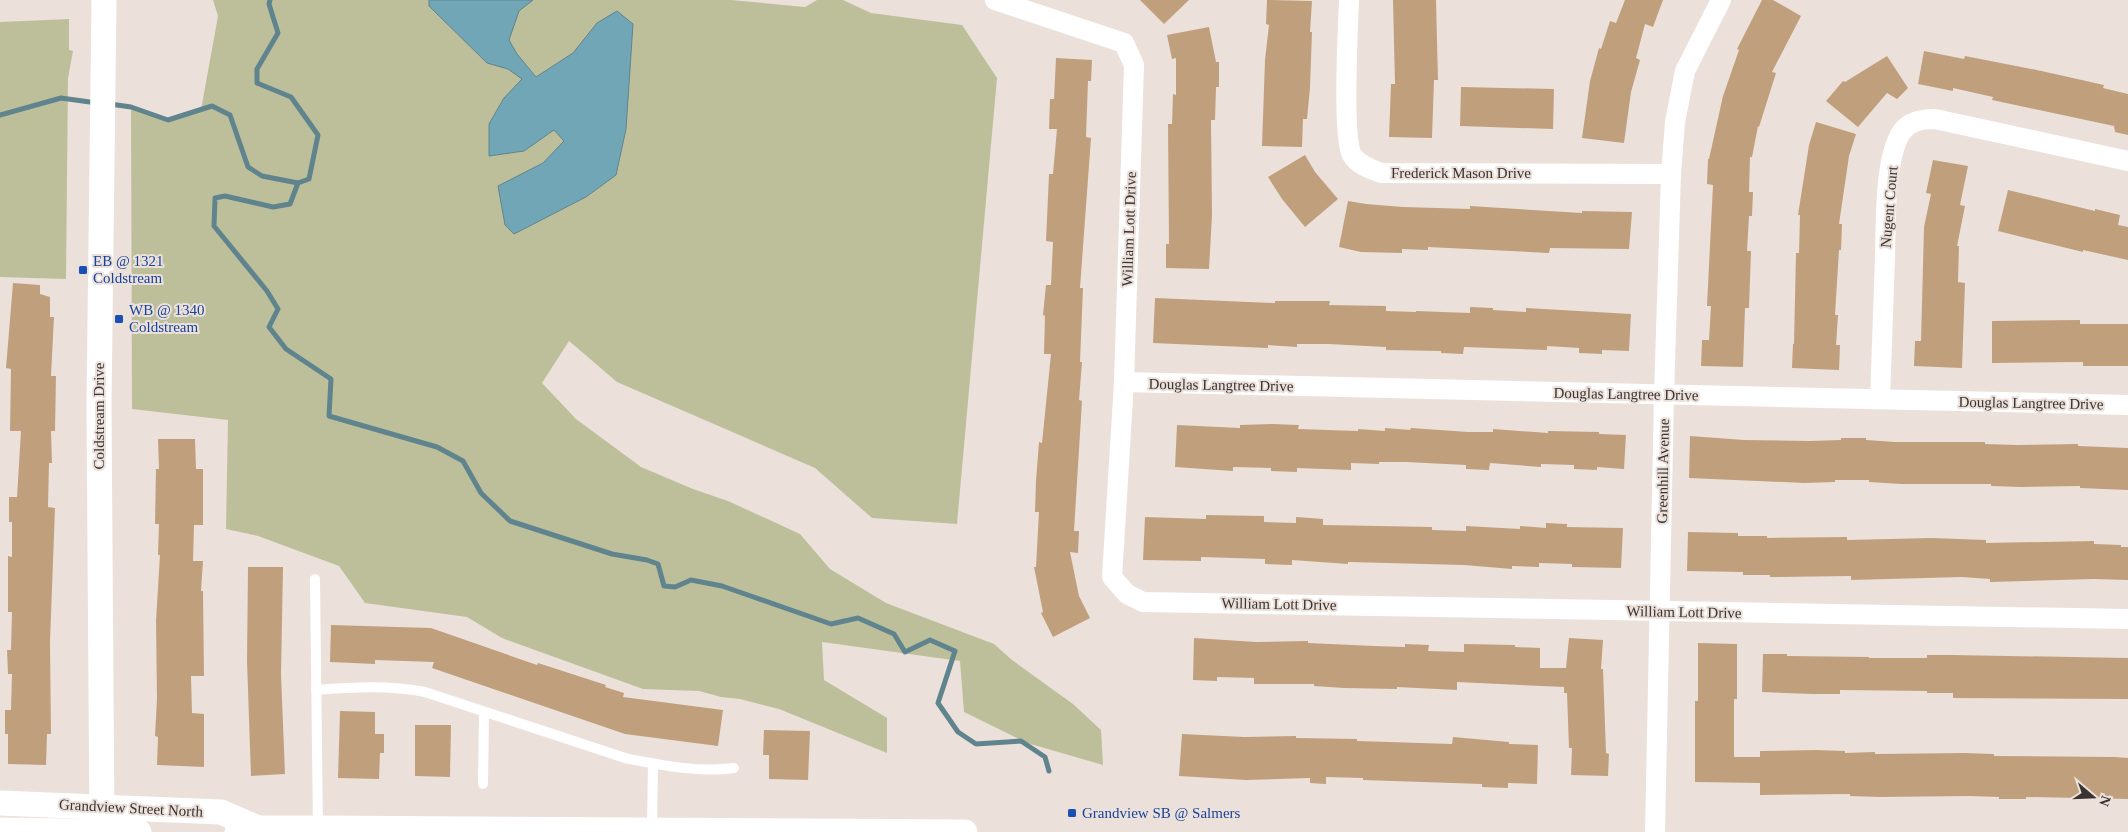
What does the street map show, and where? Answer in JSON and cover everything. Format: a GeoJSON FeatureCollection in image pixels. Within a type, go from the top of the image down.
{"type":"FeatureCollection","features":[{"type":"Feature","properties":{"kind":"street","name":"Coldstream Drive"},"geometry":{"type":"LineString","coordinates":[[102,832],[99,395],[104,0]]}},
{"type":"Feature","properties":{"kind":"street","name":"William Lott Drive"},"geometry":{"type":"LineString","coordinates":[[995,0],[1124,43],[1134,65],[1124,382],[1112,576],[1127,594],[1143,602],[2128,619]]}},
{"type":"Feature","properties":{"kind":"street","name":"Frederick Mason Drive"},"geometry":{"type":"LineString","coordinates":[[1349,0],[1347,129],[1352,155],[1365,167],[1381,173],[1671,174]]}},
{"type":"Feature","properties":{"kind":"street","name":"Greenhill Avenue"},"geometry":{"type":"LineString","coordinates":[[1655,832],[1664,395],[1671,174],[1675,122],[1685,71],[1721,0]]}},
{"type":"Feature","properties":{"kind":"street","name":"Nugent Court"},"geometry":{"type":"LineString","coordinates":[[1880,399],[1887,191],[1895,148],[1901,132],[1909,124],[1921,119],[1935,119],[2128,161]]}},
{"type":"Feature","properties":{"kind":"street","name":"Douglas Langtree Drive"},"geometry":{"type":"LineString","coordinates":[[1124,382],[2128,405]]}},
{"type":"Feature","properties":{"kind":"street","name":"Grandview Street North"},"geometry":{"type":"LineString","coordinates":[[0,803],[222,812],[247,830],[318,828],[965,832]]}},
{"type":"Feature","properties":{"kind":"street","name":"Grandview Street North"},"geometry":{"type":"LineString","coordinates":[[0,830],[139,832]]}},
{"type":"Feature","properties":{"kind":"lane"},"geometry":{"type":"LineString","coordinates":[[315,579],[318,828]]}},
{"type":"Feature","properties":{"kind":"lane"},"geometry":{"type":"LineString","coordinates":[[316,690],[406,688],[424,692],[625,758],[653,764],[717,770],[734,768]]}},
{"type":"Feature","properties":{"kind":"lane"},"geometry":{"type":"LineString","coordinates":[[483,784],[484,712]]}},
{"type":"Feature","properties":{"kind":"lane"},"geometry":{"type":"LineString","coordinates":[[652,830],[653,764]]}},
{"type":"Feature","properties":{"kind":"green space"},"geometry":{"type":"Polygon","coordinates":[[[213,0],[731,0],[805,7],[817,0],[843,0],[871,13],[962,25],[997,78],[957,524],[872,518],[815,468],[617,382],[569,341],[542,383],[576,419],[641,467],[693,489],[728,501],[800,534],[830,569],[886,603],[994,644],[1012,660],[1073,704],[1101,730],[1103,765],[1027,743],[964,712],[960,661],[822,642],[824,680],[887,718],[887,753],[779,709],[699,691],[643,689],[502,638],[467,617],[365,603],[339,566],[258,536],[226,529],[228,420],[132,409],[131,107],[168,120],[201,110],[218,16],[213,0]]]}},
{"type":"Feature","properties":{"kind":"green space"},"geometry":{"type":"Polygon","coordinates":[[[69,19],[69,50],[73,51],[68,78],[66,279],[0,277],[0,22],[69,19]]]}},
{"type":"Feature","properties":{"kind":"water"},"geometry":{"type":"Polygon","coordinates":[[[429,0],[533,0],[519,11],[509,40],[517,54],[536,77],[573,53],[597,23],[617,11],[633,24],[626,129],[616,175],[586,197],[514,234],[505,225],[498,186],[543,163],[564,141],[554,130],[524,151],[489,156],[489,124],[504,98],[522,79],[508,69],[487,63],[429,6],[429,0]]]}},
{"type":"Feature","properties":{"kind":"building"},"geometry":{"type":"Polygon","coordinates":[[[1140,0],[1189,0],[1164,24],[1140,0]]]}},
{"type":"Feature","properties":{"kind":"building"},"geometry":{"type":"Polygon","coordinates":[[[1267,0],[1312,1],[1310,88],[1307,119],[1303,119],[1302,147],[1262,146],[1265,60],[1269,25],[1266,24],[1267,0]]]}},
{"type":"Feature","properties":{"kind":"building"},"geometry":{"type":"Polygon","coordinates":[[[1393,0],[1436,0],[1438,80],[1434,80],[1432,138],[1389,137],[1391,84],[1395,84],[1393,0]]]}},
{"type":"Feature","properties":{"kind":"building"},"geometry":{"type":"Polygon","coordinates":[[[1625,0],[1663,0],[1653,27],[1645,24],[1636,58],[1640,60],[1631,92],[1624,143],[1582,138],[1590,81],[1599,48],[1601,49],[1610,21],[1616,23],[1625,0]]]}},
{"type":"Feature","properties":{"kind":"building"},"geometry":{"type":"Polygon","coordinates":[[[1762,0],[1773,0],[1801,16],[1772,72],[1776,73],[1758,126],[1752,157],[1750,157],[1749,192],[1753,192],[1752,216],[1749,216],[1747,251],[1751,251],[1749,308],[1745,308],[1743,367],[1701,366],[1702,340],[1709,340],[1711,306],[1707,306],[1713,185],[1707,184],[1708,159],[1723,96],[1739,50],[1737,49],[1762,0]]]}},
{"type":"Feature","properties":{"kind":"building"},"geometry":{"type":"Polygon","coordinates":[[[1209,27],[1216,62],[1219,62],[1219,87],[1216,87],[1215,120],[1211,120],[1212,216],[1209,269],[1166,268],[1166,244],[1169,244],[1168,124],[1172,124],[1173,94],[1176,95],[1176,58],[1172,59],[1167,35],[1209,27]]]}},
{"type":"Feature","properties":{"kind":"building"},"geometry":{"type":"Polygon","coordinates":[[[1924,51],[1964,59],[1965,56],[2037,70],[2104,85],[2103,88],[2128,94],[2128,135],[2115,132],[2114,126],[1992,100],[1993,97],[1953,88],[1953,91],[1918,84],[1924,51]]]}},
{"type":"Feature","properties":{"kind":"building"},"geometry":{"type":"Polygon","coordinates":[[[1887,56],[1908,88],[1897,99],[1887,93],[1858,127],[1826,101],[1843,81],[1845,82],[1887,56]]]}},
{"type":"Feature","properties":{"kind":"building"},"geometry":{"type":"Polygon","coordinates":[[[1056,58],[1092,60],[1091,81],[1088,81],[1086,137],[1091,138],[1080,288],[1083,288],[1080,362],[1082,362],[1079,400],[1082,401],[1074,531],[1079,531],[1078,553],[1070,552],[1079,596],[1090,618],[1053,637],[1041,613],[1043,612],[1034,567],[1036,567],[1039,512],[1035,512],[1039,442],[1042,443],[1051,354],[1044,354],[1045,316],[1043,315],[1046,285],[1051,285],[1053,242],[1046,241],[1049,174],[1053,174],[1057,129],[1049,129],[1050,99],[1054,99],[1056,58]]]}},
{"type":"Feature","properties":{"kind":"building"},"geometry":{"type":"Polygon","coordinates":[[[1461,87],[1554,89],[1553,129],[1460,126],[1461,87]]]}},
{"type":"Feature","properties":{"kind":"building"},"geometry":{"type":"Polygon","coordinates":[[[1816,122],[1856,134],[1849,156],[1839,224],[1842,224],[1841,250],[1839,250],[1835,315],[1838,315],[1836,345],[1840,345],[1839,370],[1792,368],[1796,253],[1799,253],[1800,215],[1798,215],[1809,145],[1816,122]]]}},
{"type":"Feature","properties":{"kind":"building"},"geometry":{"type":"Polygon","coordinates":[[[1305,155],[1315,172],[1338,199],[1305,227],[1282,199],[1268,177],[1305,155]]]}},
{"type":"Feature","properties":{"kind":"building"},"geometry":{"type":"Polygon","coordinates":[[[1933,160],[1968,166],[1960,205],[1965,206],[1957,246],[1959,246],[1958,282],[1965,283],[1962,368],[1914,366],[1915,341],[1921,341],[1924,227],[1931,194],[1926,193],[1933,160]]]}},
{"type":"Feature","properties":{"kind":"building"},"geometry":{"type":"Polygon","coordinates":[[[2008,190],[2095,211],[2095,209],[2120,215],[2118,225],[2128,227],[2128,260],[2083,250],[2083,252],[1998,231],[2008,190]]]}},
{"type":"Feature","properties":{"kind":"building"},"geometry":{"type":"Polygon","coordinates":[[[1348,201],[1403,207],[1470,209],[1470,206],[1582,213],[1582,211],[1632,212],[1629,249],[1550,248],[1549,253],[1428,247],[1428,250],[1402,249],[1402,253],[1361,252],[1339,247],[1348,201]]]}},
{"type":"Feature","properties":{"kind":"building"},"geometry":{"type":"Polygon","coordinates":[[[13,283],[40,285],[40,294],[50,297],[50,317],[54,317],[51,376],[56,376],[55,431],[51,431],[52,463],[49,463],[48,507],[55,508],[50,642],[51,734],[47,734],[46,765],[8,764],[8,734],[5,734],[5,710],[11,710],[12,674],[8,674],[7,650],[11,650],[12,612],[8,612],[8,556],[12,557],[12,522],[9,522],[9,497],[17,497],[21,431],[10,431],[11,369],[6,368],[13,283]]]}},
{"type":"Feature","properties":{"kind":"building"},"geometry":{"type":"Polygon","coordinates":[[[1155,298],[1275,303],[1275,301],[1330,301],[1329,305],[1386,306],[1386,311],[1470,313],[1470,307],[1526,312],[1526,308],[1631,314],[1629,351],[1602,350],[1602,354],[1579,353],[1579,348],[1547,346],[1547,350],[1464,347],[1463,354],[1441,353],[1441,351],[1386,350],[1386,347],[1328,344],[1297,344],[1297,347],[1268,345],[1268,348],[1153,343],[1155,298]]]}},
{"type":"Feature","properties":{"kind":"building"},"geometry":{"type":"Polygon","coordinates":[[[2080,320],[2080,324],[2128,324],[2128,366],[2083,366],[2083,362],[1992,363],[1992,321],[2080,320]]]}},
{"type":"Feature","properties":{"kind":"building"},"geometry":{"type":"Polygon","coordinates":[[[1177,425],[1240,428],[1240,425],[1299,425],[1298,429],[1358,431],[1358,429],[1385,431],[1385,428],[1410,430],[1411,428],[1493,432],[1493,429],[1548,433],[1548,431],[1599,432],[1599,434],[1626,435],[1624,469],[1597,467],[1597,470],[1574,469],[1574,465],[1541,464],[1541,467],[1490,463],[1489,470],[1466,469],[1466,465],[1406,462],[1379,462],[1379,464],[1351,463],[1351,470],[1297,468],[1297,472],[1271,471],[1271,468],[1233,467],[1233,471],[1175,467],[1177,425]]]}},
{"type":"Feature","properties":{"kind":"building"},"geometry":{"type":"Polygon","coordinates":[[[1690,436],[1744,440],[1810,441],[1866,438],[1866,440],[1895,442],[1985,442],[1985,444],[2017,445],[2078,444],[2078,446],[2128,448],[2128,490],[2080,488],[2080,486],[2021,487],[1991,486],[1991,484],[1901,484],[1869,482],[1869,480],[1835,480],[1835,482],[1804,483],[1689,478],[1690,436]]]}},
{"type":"Feature","properties":{"kind":"building"},"geometry":{"type":"Polygon","coordinates":[[[158,439],[195,439],[196,469],[203,469],[203,525],[194,525],[193,561],[203,561],[201,591],[203,591],[204,676],[191,676],[192,713],[204,714],[204,767],[157,765],[158,737],[155,736],[157,699],[156,621],[160,555],[158,555],[159,524],[155,524],[156,469],[159,469],[158,439]]]}},
{"type":"Feature","properties":{"kind":"building"},"geometry":{"type":"Polygon","coordinates":[[[1206,515],[1264,516],[1264,522],[1296,523],[1296,517],[1323,519],[1323,525],[1432,527],[1432,530],[1466,531],[1466,526],[1520,529],[1520,526],[1546,528],[1546,523],[1567,524],[1567,527],[1623,528],[1621,568],[1572,567],[1572,564],[1539,563],[1539,567],[1512,566],[1512,569],[1464,565],[1348,562],[1348,564],[1292,560],[1292,565],[1265,564],[1265,559],[1201,557],[1201,561],[1143,560],[1145,517],[1206,519],[1206,515]]]}},
{"type":"Feature","properties":{"kind":"building"},"geometry":{"type":"Polygon","coordinates":[[[1688,532],[1738,533],[1738,536],[1767,536],[1767,538],[1847,537],[1847,540],[1932,538],[1986,540],[1986,543],[2094,541],[2094,544],[2128,547],[2128,580],[1990,582],[1990,579],[1962,577],[1851,580],[1851,576],[1770,577],[1770,575],[1743,575],[1743,572],[1687,571],[1688,532]]]}},
{"type":"Feature","properties":{"kind":"building"},"geometry":{"type":"Polygon","coordinates":[[[248,567],[283,567],[281,674],[285,774],[251,776],[247,661],[248,567]]]}},
{"type":"Feature","properties":{"kind":"building"},"geometry":{"type":"Polygon","coordinates":[[[331,625],[431,628],[537,665],[538,663],[606,685],[605,687],[624,693],[623,697],[723,710],[718,746],[625,734],[432,668],[434,662],[375,660],[375,664],[330,662],[331,625]]]}},
{"type":"Feature","properties":{"kind":"building"},"geometry":{"type":"Polygon","coordinates":[[[1194,638],[1256,642],[1308,641],[1308,643],[1405,647],[1405,644],[1429,645],[1428,651],[1464,652],[1464,644],[1515,645],[1515,647],[1540,648],[1540,668],[1566,668],[1569,638],[1603,640],[1601,669],[1603,669],[1606,753],[1609,754],[1608,776],[1571,775],[1572,748],[1569,748],[1567,693],[1564,693],[1564,687],[1457,682],[1457,690],[1397,687],[1397,689],[1344,688],[1314,686],[1314,684],[1254,684],[1254,678],[1217,677],[1217,681],[1193,680],[1194,638]]]}},
{"type":"Feature","properties":{"kind":"building"},"geometry":{"type":"Polygon","coordinates":[[[1698,643],[1737,644],[1737,699],[1734,699],[1734,757],[1760,757],[1760,751],[1816,750],[1845,751],[1845,753],[1875,752],[1875,754],[1964,753],[1994,754],[1994,756],[2128,758],[2128,799],[2026,797],[2026,799],[1999,799],[1999,797],[1969,796],[1879,797],[1850,796],[1850,794],[1760,795],[1760,783],[1695,782],[1695,701],[1698,701],[1698,643]]]}},
{"type":"Feature","properties":{"kind":"building"},"geometry":{"type":"Polygon","coordinates":[[[1763,654],[1869,658],[1927,658],[1927,655],[1953,655],[2128,658],[2128,699],[1953,698],[1953,693],[1927,693],[1927,691],[1840,690],[1840,694],[1762,692],[1763,654]]]}},
{"type":"Feature","properties":{"kind":"building"},"geometry":{"type":"Polygon","coordinates":[[[340,711],[375,712],[375,734],[384,734],[384,753],[380,753],[379,779],[338,778],[340,711]]]}},
{"type":"Feature","properties":{"kind":"building"},"geometry":{"type":"Polygon","coordinates":[[[415,725],[451,725],[450,777],[415,776],[415,725]]]}},
{"type":"Feature","properties":{"kind":"building"},"geometry":{"type":"Polygon","coordinates":[[[764,730],[810,731],[808,780],[769,779],[769,755],[763,755],[764,730]]]}},
{"type":"Feature","properties":{"kind":"building"},"geometry":{"type":"Polygon","coordinates":[[[1182,734],[1244,737],[1296,736],[1296,738],[1452,744],[1453,737],[1509,742],[1509,744],[1538,745],[1537,784],[1508,783],[1508,788],[1482,787],[1482,784],[1326,777],[1326,784],[1310,783],[1310,778],[1246,780],[1179,776],[1182,734]]]}},
{"type":"Feature","properties":{"kind":"waterway"},"geometry":{"type":"LineString","coordinates":[[110,104],[131,107],[168,120],[212,106],[230,115],[248,167],[262,176],[298,183],[309,179],[318,135],[291,97],[257,83],[257,69],[278,33],[269,4],[270,0]]}},
{"type":"Feature","properties":{"kind":"waterway"},"geometry":{"type":"LineString","coordinates":[[0,115],[61,98],[97,103]]}},
{"type":"Feature","properties":{"kind":"waterway"},"geometry":{"type":"LineString","coordinates":[[298,183],[290,204],[273,207],[225,196],[215,198],[214,226],[267,291],[278,309],[269,327],[286,349],[331,379],[329,416],[437,447],[463,461],[481,493],[510,521],[612,554],[647,560],[658,564],[664,586],[675,587],[691,580],[722,586],[831,624],[858,618],[894,634],[905,652],[930,640],[955,651],[938,703],[958,732],[976,744],[1021,741],[1045,757],[1049,771]]}},
{"type":"Feature","properties":{"kind":"place","name":"EB @ 1321 Coldstream"},"geometry":{"type":"Point","coordinates":[83,270]}},
{"type":"Feature","properties":{"kind":"place","name":"WB @ 1340 Coldstream"},"geometry":{"type":"Point","coordinates":[119,319]}},
{"type":"Feature","properties":{"kind":"place","name":"Grandview SB @ Salmers"},"geometry":{"type":"Point","coordinates":[1072,813]}}]}
